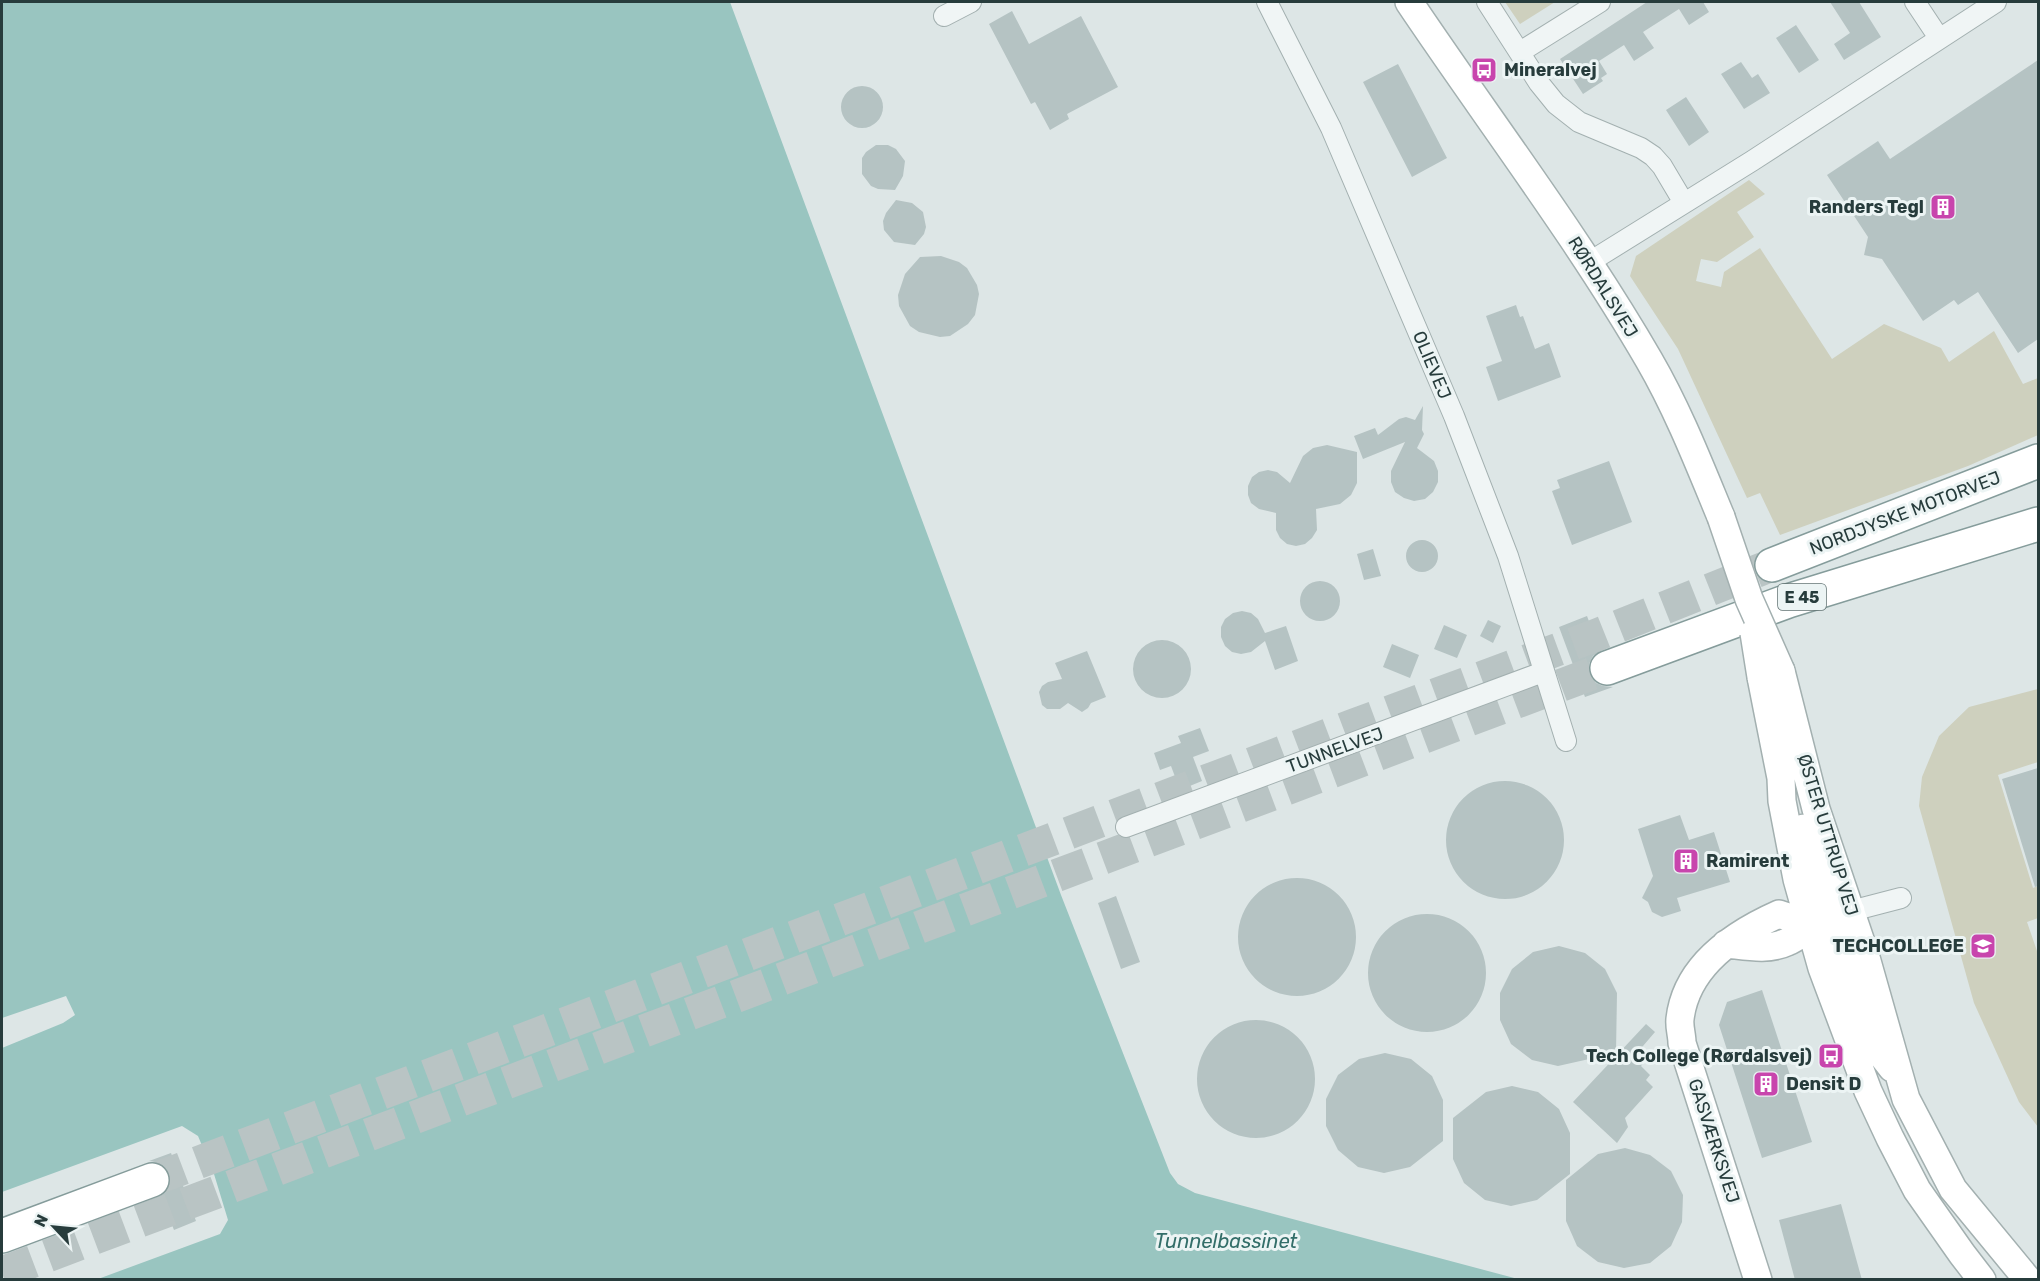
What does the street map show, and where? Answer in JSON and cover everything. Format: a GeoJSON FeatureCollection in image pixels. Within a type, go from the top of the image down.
{"type":"FeatureCollection","features":[{"type":"Feature","properties":{"kind":"highway","name":"NORDJYSKE MOTORVEJ"},"geometry":{"type":"LineString","coordinates":[[1772,565],[2038,461]]}},
{"type":"Feature","properties":{"kind":"highway","name":"E 45"},"geometry":{"type":"LineString","coordinates":[[1607,668],[1788,601],[2038,524]]}},
{"type":"Feature","properties":{"kind":"highway"},"geometry":{"type":"LineString","coordinates":[[2002,536],[2038,530]]}},
{"type":"Feature","properties":{"kind":"highway"},"geometry":{"type":"LineString","coordinates":[[2,1236],[152,1180]]}},
{"type":"Feature","properties":{"kind":"street"},"geometry":{"type":"LineString","coordinates":[[944,16],[971,2]]}},
{"type":"Feature","properties":{"kind":"street","name":"OLIEVEJ"},"geometry":{"type":"LineString","coordinates":[[1267,2],[1331,128],[1454,416],[1508,556],[1566,741]]}},
{"type":"Feature","properties":{"kind":"street","name":"RØRDALSVEJ"},"geometry":{"type":"LineString","coordinates":[[1409,2],[1512,149],[1588,263],[1649,361],[1681,420],[1721,517],[1771,674]]}},
{"type":"Feature","properties":{"kind":"street"},"geometry":{"type":"LineString","coordinates":[[1487,2],[1539,83],[1556,104],[1579,122],[1641,148],[1653,156],[1662,166],[1684,203]]}},
{"type":"Feature","properties":{"kind":"street"},"geometry":{"type":"LineString","coordinates":[[1520,52],[1600,2]]}},
{"type":"Feature","properties":{"kind":"street"},"geometry":{"type":"LineString","coordinates":[[1915,2],[1939,38]]}},
{"type":"Feature","properties":{"kind":"street"},"geometry":{"type":"LineString","coordinates":[[1588,263],[1752,161],[1996,2]]}},
{"type":"Feature","properties":{"kind":"street","name":"TUNNELVEJ"},"geometry":{"type":"LineString","coordinates":[[1126,827],[1543,672]]}},
{"type":"Feature","properties":{"kind":"street","name":"ØSTER UTTRUP VEJ"},"geometry":{"type":"LineString","coordinates":[[1771,674],[1782,801],[1797,879],[1826,979],[1868,1091],[1890,1138],[1917,1190],[1982,1280]]}},
{"type":"Feature","properties":{"kind":"street","name":"ØSTER UTTRUP VEJ"},"geometry":{"type":"LineString","coordinates":[[1771,674],[1851,911],[1870,970],[1899,1077],[1911,1108],[1953,1189],[2028,1280]]}},
{"type":"Feature","properties":{"kind":"street"},"geometry":{"type":"LineString","coordinates":[[1781,778],[1797,805],[1826,900],[1851,911]]}},
{"type":"Feature","properties":{"kind":"street"},"geometry":{"type":"LineString","coordinates":[[1811,925],[1851,911],[1901,898]]}},
{"type":"Feature","properties":{"kind":"street","name":"GASVÆRKSVEJ"},"geometry":{"type":"LineString","coordinates":[[1758,1280],[1682,1043],[1680,1020],[1685,998],[1693,980],[1704,965],[1726,944],[1758,923],[1779,914],[1836,933],[1867,1036],[1899,1077]]}},
{"type":"Feature","properties":{"kind":"green space"},"geometry":{"type":"Polygon","coordinates":[[[1505,2],[1555,2],[1520,24],[1505,2]]]}},
{"type":"Feature","properties":{"kind":"green space"},"geometry":{"type":"Polygon","coordinates":[[[1749,180],[1765,194],[1737,212],[1754,237],[1717,262],[1701,259],[1696,281],[1721,287],[1724,272],[1760,248],[1832,359],[1884,324],[1941,348],[1949,362],[1994,331],[2023,384],[2038,378],[2038,435],[1968,466],[1780,535],[1760,493],[1747,498],[1678,349],[1630,276],[1636,256],[1749,180]]]}},
{"type":"Feature","properties":{"kind":"green space"},"geometry":{"type":"Polygon","coordinates":[[[2038,689],[2038,762],[1998,775],[2033,888],[2038,886],[2038,918],[2027,922],[2038,954],[2038,1127],[2019,1102],[1974,1003],[1919,806],[1922,777],[1939,736],[1969,707],[2038,689]]]}},
{"type":"Feature","properties":{"kind":"water","name":"Tunnelbassinet"},"geometry":{"type":"Polygon","coordinates":[[[2,2],[730,2],[1061,895],[1170,1173],[1178,1184],[1195,1193],[1518,1279],[98,1279],[220,1234],[228,1220],[214,1174],[198,1136],[182,1126],[2,1192],[2,1048],[63,1023],[75,1015],[66,996],[2,1018],[2,2]]]}},
{"type":"Feature","properties":{"kind":"building"},"geometry":{"type":"Polygon","coordinates":[[[1647,2],[1703,2],[1709,12],[1689,25],[1679,9],[1643,32],[1654,48],[1634,61],[1624,45],[1599,61],[1607,74],[1601,78],[1603,81],[1583,94],[1560,59],[1647,2]]]}},
{"type":"Feature","properties":{"kind":"building"},"geometry":{"type":"Polygon","coordinates":[[[1830,2],[1859,2],[1881,37],[1844,60],[1834,44],[1850,33],[1830,2]]]}},
{"type":"Feature","properties":{"kind":"building"},"geometry":{"type":"Polygon","coordinates":[[[1012,11],[1029,44],[1081,16],[1118,87],[1067,114],[1069,119],[1050,130],[1035,102],[1031,104],[989,24],[1012,11]]]}},
{"type":"Feature","properties":{"kind":"building"},"geometry":{"type":"Polygon","coordinates":[[[1796,25],[1819,60],[1799,73],[1776,38],[1796,25]]]}},
{"type":"Feature","properties":{"kind":"building","name":"Randers Tegl"},"geometry":{"type":"Polygon","coordinates":[[[2038,60],[2038,339],[2018,353],[1978,292],[1958,305],[1954,300],[1923,321],[1882,259],[1864,255],[1868,237],[1827,175],[1878,141],[1890,159],[2038,60]]]}},
{"type":"Feature","properties":{"kind":"building"},"geometry":{"type":"Polygon","coordinates":[[[1741,62],[1752,78],[1758,74],[1770,93],[1744,109],[1721,74],[1741,62]]]}},
{"type":"Feature","properties":{"kind":"building"},"geometry":{"type":"Polygon","coordinates":[[[1398,64],[1447,158],[1412,177],[1363,82],[1398,64]]]}},
{"type":"Feature","properties":{"kind":"building"},"geometry":{"type":"Polygon","coordinates":[[[862,86],[870,87],[877,92],[882,99],[882,115],[877,122],[870,127],[862,128],[854,127],[847,122],[842,115],[841,107],[842,99],[847,92],[854,87],[862,86]]]}},
{"type":"Feature","properties":{"kind":"building"},"geometry":{"type":"Polygon","coordinates":[[[1686,97],[1709,132],[1689,146],[1666,110],[1686,97]]]}},
{"type":"Feature","properties":{"kind":"building"},"geometry":{"type":"Polygon","coordinates":[[[876,145],[888,145],[896,149],[905,161],[903,176],[895,190],[878,189],[871,186],[862,174],[862,158],[876,145]]]}},
{"type":"Feature","properties":{"kind":"building"},"geometry":{"type":"Polygon","coordinates":[[[896,200],[912,203],[923,212],[926,227],[924,234],[915,245],[894,242],[884,230],[883,221],[886,213],[896,200]]]}},
{"type":"Feature","properties":{"kind":"building"},"geometry":{"type":"Polygon","coordinates":[[[941,256],[959,262],[967,268],[977,285],[979,294],[975,315],[968,324],[950,336],[940,337],[919,332],[910,326],[899,306],[898,295],[905,274],[920,257],[941,256]]]}},
{"type":"Feature","properties":{"kind":"building"},"geometry":{"type":"Polygon","coordinates":[[[1516,305],[1520,317],[1523,316],[1535,349],[1549,343],[1561,377],[1498,401],[1486,367],[1502,361],[1486,316],[1516,305]]]}},
{"type":"Feature","properties":{"kind":"building"},"geometry":{"type":"Polygon","coordinates":[[[1423,406],[1422,430],[1424,434],[1417,448],[1434,461],[1438,471],[1438,482],[1433,492],[1425,499],[1414,501],[1395,492],[1391,482],[1391,471],[1405,442],[1363,459],[1354,436],[1375,428],[1378,435],[1399,419],[1406,417],[1415,420],[1423,406]]]}},
{"type":"Feature","properties":{"kind":"building"},"geometry":{"type":"Polygon","coordinates":[[[1327,445],[1357,452],[1357,483],[1351,495],[1340,504],[1316,509],[1317,530],[1312,538],[1305,544],[1296,546],[1287,544],[1276,530],[1276,513],[1259,509],[1251,503],[1248,486],[1252,477],[1268,470],[1277,472],[1290,483],[1303,456],[1313,448],[1327,445]]]}},
{"type":"Feature","properties":{"kind":"building"},"geometry":{"type":"Polygon","coordinates":[[[1609,461],[1632,522],[1572,545],[1552,491],[1560,488],[1557,480],[1609,461]]]}},
{"type":"Feature","properties":{"kind":"building"},"geometry":{"type":"Polygon","coordinates":[[[1422,540],[1434,544],[1438,556],[1434,568],[1422,572],[1410,568],[1406,556],[1410,544],[1422,540]]]}},
{"type":"Feature","properties":{"kind":"building"},"geometry":{"type":"Polygon","coordinates":[[[1373,549],[1381,576],[1364,580],[1357,554],[1373,549]]]}},
{"type":"Feature","properties":{"kind":"building"},"geometry":{"type":"Polygon","coordinates":[[[1320,581],[1328,582],[1334,587],[1339,593],[1339,609],[1334,615],[1328,620],[1320,621],[1312,620],[1306,615],[1301,609],[1300,601],[1301,593],[1306,587],[1312,582],[1320,581]]]}},
{"type":"Feature","properties":{"kind":"building"},"geometry":{"type":"Polygon","coordinates":[[[1242,611],[1251,613],[1258,619],[1265,633],[1286,626],[1298,661],[1275,670],[1265,641],[1251,652],[1241,654],[1232,652],[1225,646],[1221,637],[1221,627],[1225,619],[1233,613],[1242,611]]]}},
{"type":"Feature","properties":{"kind":"building"},"geometry":{"type":"Polygon","coordinates":[[[1587,616],[1600,651],[1593,656],[1589,664],[1590,675],[1596,683],[1613,687],[1585,697],[1559,627],[1587,616]]]}},
{"type":"Feature","properties":{"kind":"building"},"geometry":{"type":"Polygon","coordinates":[[[1488,620],[1501,626],[1493,643],[1480,636],[1488,620]]]}},
{"type":"Feature","properties":{"kind":"building"},"geometry":{"type":"Polygon","coordinates":[[[1444,625],[1467,635],[1457,658],[1434,649],[1444,625]]]}},
{"type":"Feature","properties":{"kind":"building"},"geometry":{"type":"Polygon","coordinates":[[[1162,640],[1173,642],[1186,653],[1191,669],[1189,680],[1178,693],[1162,698],[1151,696],[1138,685],[1133,669],[1135,658],[1146,645],[1162,640]]]}},
{"type":"Feature","properties":{"kind":"building"},"geometry":{"type":"Polygon","coordinates":[[[1392,644],[1419,655],[1410,678],[1383,667],[1392,644]]]}},
{"type":"Feature","properties":{"kind":"building"},"geometry":{"type":"Polygon","coordinates":[[[1087,651],[1106,697],[1091,703],[1082,712],[1068,703],[1060,709],[1047,709],[1042,705],[1039,692],[1048,682],[1062,679],[1055,663],[1087,651]]]}},
{"type":"Feature","properties":{"kind":"building"},"geometry":{"type":"Polygon","coordinates":[[[1200,728],[1209,751],[1193,757],[1202,781],[1180,790],[1171,766],[1160,770],[1154,753],[1181,743],[1178,736],[1200,728]]]}},
{"type":"Feature","properties":{"kind":"building"},"geometry":{"type":"Polygon","coordinates":[[[2038,768],[2038,886],[2035,887],[2002,779],[2038,768]]]}},
{"type":"Feature","properties":{"kind":"building"},"geometry":{"type":"Polygon","coordinates":[[[1505,781],[1528,786],[1547,798],[1559,817],[1564,840],[1559,863],[1547,882],[1528,894],[1505,899],[1482,894],[1463,882],[1451,863],[1446,840],[1451,817],[1463,798],[1482,786],[1505,781]]]}},
{"type":"Feature","properties":{"kind":"building","name":"Ramirent"},"geometry":{"type":"Polygon","coordinates":[[[1680,815],[1689,840],[1714,832],[1730,882],[1677,898],[1681,911],[1662,917],[1652,912],[1648,902],[1642,898],[1653,876],[1638,829],[1680,815]]]}},
{"type":"Feature","properties":{"kind":"building"},"geometry":{"type":"Polygon","coordinates":[[[1297,878],[1320,883],[1339,895],[1351,914],[1356,937],[1351,960],[1339,979],[1320,991],[1297,996],[1274,991],[1255,979],[1243,960],[1238,937],[1243,914],[1255,895],[1274,883],[1297,878]]]}},
{"type":"Feature","properties":{"kind":"building"},"geometry":{"type":"Polygon","coordinates":[[[1116,896],[1140,962],[1121,969],[1098,903],[1116,896]]]}},
{"type":"Feature","properties":{"kind":"building"},"geometry":{"type":"Polygon","coordinates":[[[1427,914],[1450,919],[1469,931],[1481,950],[1486,973],[1481,996],[1469,1015],[1450,1027],[1427,1032],[1404,1027],[1385,1015],[1373,996],[1368,973],[1373,950],[1385,931],[1404,919],[1427,914]]]}},
{"type":"Feature","properties":{"kind":"building"},"geometry":{"type":"Polygon","coordinates":[[[1559,946],[1585,953],[1605,969],[1617,993],[1616,1053],[1558,1066],[1532,1060],[1511,1044],[1500,1020],[1500,993],[1512,969],[1533,952],[1559,946]]]}},
{"type":"Feature","properties":{"kind":"building","name":"Densit D"},"geometry":{"type":"Polygon","coordinates":[[[1762,990],[1812,1142],[1762,1158],[1719,1025],[1727,1002],[1762,990]]]}},
{"type":"Feature","properties":{"kind":"building"},"geometry":{"type":"Polygon","coordinates":[[[1256,1020],[1279,1025],[1298,1037],[1310,1056],[1315,1079],[1310,1102],[1298,1121],[1279,1133],[1256,1138],[1233,1133],[1214,1121],[1202,1102],[1197,1079],[1202,1056],[1214,1037],[1233,1025],[1256,1020]]]}},
{"type":"Feature","properties":{"kind":"building"},"geometry":{"type":"Polygon","coordinates":[[[1646,1024],[1655,1032],[1637,1053],[1645,1061],[1641,1066],[1650,1075],[1646,1080],[1653,1087],[1625,1118],[1628,1127],[1617,1143],[1573,1102],[1646,1024]]]}},
{"type":"Feature","properties":{"kind":"building"},"geometry":{"type":"Polygon","coordinates":[[[1385,1053],[1411,1059],[1432,1076],[1443,1100],[1443,1141],[1410,1167],[1384,1173],[1358,1167],[1338,1150],[1326,1126],[1326,1099],[1338,1075],[1359,1059],[1385,1053]]]}},
{"type":"Feature","properties":{"kind":"building"},"geometry":{"type":"Polygon","coordinates":[[[1512,1086],[1538,1092],[1559,1109],[1570,1133],[1570,1174],[1537,1200],[1511,1206],[1485,1200],[1464,1183],[1453,1159],[1453,1118],[1486,1092],[1512,1086]]]}},
{"type":"Feature","properties":{"kind":"building"},"geometry":{"type":"Polygon","coordinates":[[[1625,1148],[1650,1155],[1671,1171],[1683,1195],[1682,1222],[1671,1246],[1650,1263],[1624,1268],[1598,1262],[1577,1246],[1566,1221],[1566,1180],[1598,1154],[1625,1148]]]}},
{"type":"Feature","properties":{"kind":"building"},"geometry":{"type":"Polygon","coordinates":[[[171,1153],[196,1221],[174,1230],[161,1196],[170,1184],[169,1173],[163,1165],[149,1161],[171,1153]]]}},
{"type":"Feature","properties":{"kind":"building"},"geometry":{"type":"Polygon","coordinates":[[[1841,1204],[1862,1280],[1795,1280],[1779,1220],[1841,1204]]]}},
{"type":"Feature","properties":{"kind":"tunnel"},"geometry":{"type":"LineString","coordinates":[[152,1180],[1594,636],[1772,565]]}},
{"type":"Feature","properties":{"kind":"tunnel"},"geometry":{"type":"LineString","coordinates":[[2,1273],[1607,668]]}},
{"type":"Feature","properties":{"kind":"place","name":"Mineralvej"},"geometry":{"type":"Point","coordinates":[1484,70]}},
{"type":"Feature","properties":{"kind":"place","name":"Randers Tegl"},"geometry":{"type":"Point","coordinates":[1943,207]}},
{"type":"Feature","properties":{"kind":"place","name":"Ramirent"},"geometry":{"type":"Point","coordinates":[1686,861]}},
{"type":"Feature","properties":{"kind":"place","name":"TECHCOLLEGE"},"geometry":{"type":"Point","coordinates":[1983,946]}},
{"type":"Feature","properties":{"kind":"place","name":"Tech College (Rørdalsvej)"},"geometry":{"type":"Point","coordinates":[1831,1056]}},
{"type":"Feature","properties":{"kind":"place","name":"Densit D"},"geometry":{"type":"Point","coordinates":[1766,1084]}}]}
